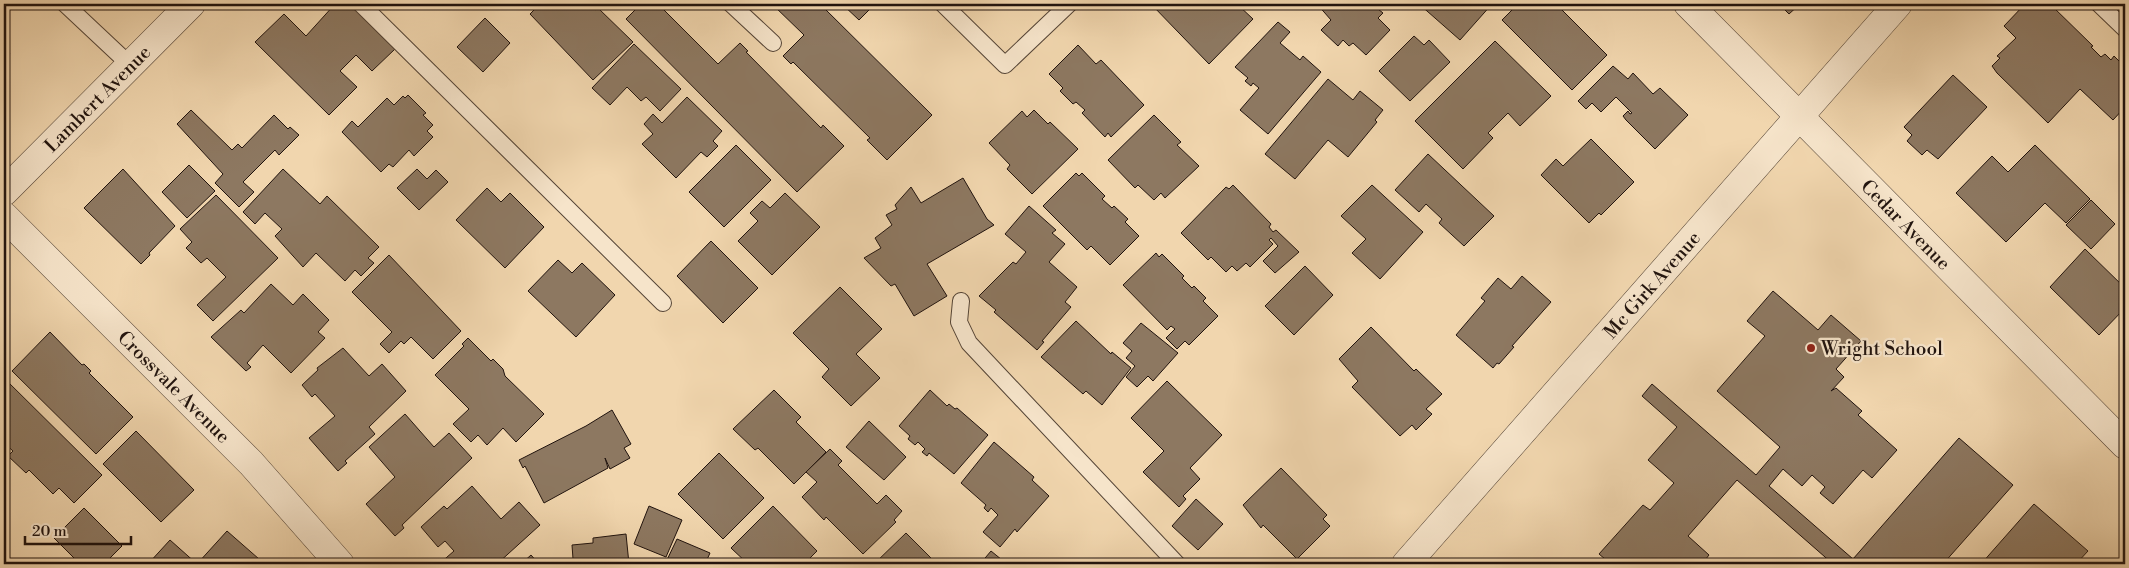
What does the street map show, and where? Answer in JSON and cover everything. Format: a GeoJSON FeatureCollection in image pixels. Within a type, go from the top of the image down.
{"type":"FeatureCollection","features":[{"type":"Feature","properties":{"kind":"street","name":"Lambert Avenue"},"geometry":{"type":"LineString","coordinates":[[4,192],[192,4]]}},
{"type":"Feature","properties":{"kind":"street","name":"Cedar Avenue"},"geometry":{"type":"LineString","coordinates":[[1688,4],[2125,445]]}},
{"type":"Feature","properties":{"kind":"street","name":"Mc Girk Avenue"},"geometry":{"type":"LineString","coordinates":[[1406,564],[1898,4]]}},
{"type":"Feature","properties":{"kind":"street","name":"Crossvale Avenue"},"geometry":{"type":"LineString","coordinates":[[4,216],[251,463],[340,564]]}},
{"type":"Feature","properties":{"kind":"lane"},"geometry":{"type":"LineString","coordinates":[[65,4],[130,65]]}},
{"type":"Feature","properties":{"kind":"lane"},"geometry":{"type":"LineString","coordinates":[[361,4],[663,303]]}},
{"type":"Feature","properties":{"kind":"lane"},"geometry":{"type":"LineString","coordinates":[[732,4],[773,43]]}},
{"type":"Feature","properties":{"kind":"lane"},"geometry":{"type":"LineString","coordinates":[[943,4],[1005,65],[1069,4]]}},
{"type":"Feature","properties":{"kind":"lane"},"geometry":{"type":"LineString","coordinates":[[2099,4],[2125,29]]}},
{"type":"Feature","properties":{"kind":"lane"},"geometry":{"type":"LineString","coordinates":[[961,301],[959,322],[969,343],[1177,564]]}},
{"type":"Feature","properties":{"kind":"building"},"geometry":{"type":"Polygon","coordinates":[[[335,4],[349,4],[395,49],[372,71],[356,55],[340,71],[357,87],[329,115],[255,42],[284,14],[306,36],[335,4]]]}},
{"type":"Feature","properties":{"kind":"building"},"geometry":{"type":"Polygon","coordinates":[[[540,4],[589,4],[596,10],[598,8],[633,42],[593,80],[530,14],[540,4]]]}},
{"type":"Feature","properties":{"kind":"building"},"geometry":{"type":"Polygon","coordinates":[[[641,4],[658,4],[718,64],[740,43],[748,51],[746,52],[821,128],[823,125],[844,146],[797,192],[626,19],[641,4]]]}},
{"type":"Feature","properties":{"kind":"building"},"geometry":{"type":"Polygon","coordinates":[[[772,4],[820,4],[932,115],[887,160],[867,140],[870,138],[793,62],[791,64],[783,56],[804,35],[772,4]]]}},
{"type":"Feature","properties":{"kind":"building"},"geometry":{"type":"Polygon","coordinates":[[[842,4],[875,4],[859,20],[842,4]]]}},
{"type":"Feature","properties":{"kind":"building"},"geometry":{"type":"Polygon","coordinates":[[[1151,4],[1237,4],[1253,19],[1209,64],[1151,4]]]}},
{"type":"Feature","properties":{"kind":"building"},"geometry":{"type":"Polygon","coordinates":[[[1317,4],[1380,4],[1382,5],[1378,9],[1383,13],[1378,18],[1390,30],[1366,55],[1353,43],[1349,46],[1343,40],[1338,46],[1321,30],[1331,20],[1317,4]]]}},
{"type":"Feature","properties":{"kind":"building"},"geometry":{"type":"Polygon","coordinates":[[[1419,4],[1492,4],[1460,40],[1419,4]]]}},
{"type":"Feature","properties":{"kind":"building"},"geometry":{"type":"Polygon","coordinates":[[[1518,4],[1556,4],[1607,55],[1572,90],[1502,20],[1518,4]]]}},
{"type":"Feature","properties":{"kind":"building"},"geometry":{"type":"Polygon","coordinates":[[[1779,4],[1800,4],[1789,14],[1779,4]]]}},
{"type":"Feature","properties":{"kind":"building"},"geometry":{"type":"Polygon","coordinates":[[[2025,4],[2050,4],[2093,46],[2091,47],[2101,57],[2105,54],[2111,60],[2114,56],[2125,67],[2125,107],[2113,120],[2080,89],[2048,123],[1997,73],[1992,66],[2000,58],[1997,56],[2016,38],[2004,26],[2025,4]]]}},
{"type":"Feature","properties":{"kind":"building"},"geometry":{"type":"Polygon","coordinates":[[[485,18],[510,43],[483,72],[457,47],[485,18]]]}},
{"type":"Feature","properties":{"kind":"building"},"geometry":{"type":"Polygon","coordinates":[[[1278,22],[1290,32],[1280,43],[1300,60],[1303,56],[1321,72],[1268,134],[1240,110],[1259,88],[1253,83],[1251,86],[1245,81],[1248,78],[1235,67],[1278,22]]]}},
{"type":"Feature","properties":{"kind":"building"},"geometry":{"type":"Polygon","coordinates":[[[1414,36],[1424,45],[1429,40],[1450,62],[1410,101],[1379,71],[1414,36]]]}},
{"type":"Feature","properties":{"kind":"building"},"geometry":{"type":"Polygon","coordinates":[[[1495,41],[1551,96],[1520,126],[1508,113],[1488,133],[1493,138],[1463,169],[1415,121],[1495,41]]]}},
{"type":"Feature","properties":{"kind":"building"},"geometry":{"type":"Polygon","coordinates":[[[634,44],[681,89],[660,111],[646,97],[641,101],[627,87],[610,105],[592,88],[634,44]]]}},
{"type":"Feature","properties":{"kind":"building"},"geometry":{"type":"Polygon","coordinates":[[[1078,45],[1096,64],[1101,60],[1144,105],[1111,137],[1108,133],[1105,137],[1082,113],[1085,110],[1076,102],[1073,104],[1060,91],[1063,88],[1049,74],[1078,45]]]}},
{"type":"Feature","properties":{"kind":"building"},"geometry":{"type":"Polygon","coordinates":[[[4,47],[10,53],[4,60],[4,47]]]}},
{"type":"Feature","properties":{"kind":"building"},"geometry":{"type":"Polygon","coordinates":[[[1613,66],[1628,79],[1633,73],[1653,94],[1660,88],[1688,115],[1655,149],[1623,116],[1628,111],[1630,114],[1632,113],[1616,97],[1601,112],[1592,103],[1586,109],[1578,101],[1613,66]]]}},
{"type":"Feature","properties":{"kind":"building"},"geometry":{"type":"Polygon","coordinates":[[[1953,75],[1987,107],[1938,159],[1927,150],[1922,155],[1907,141],[1912,135],[1904,127],[1953,75]]]}},
{"type":"Feature","properties":{"kind":"building"},"geometry":{"type":"Polygon","coordinates":[[[1328,79],[1353,100],[1360,91],[1383,110],[1375,120],[1377,122],[1348,157],[1328,140],[1295,179],[1265,154],[1328,79]]]}},
{"type":"Feature","properties":{"kind":"building"},"geometry":{"type":"Polygon","coordinates":[[[408,95],[426,113],[423,115],[433,125],[427,131],[433,137],[414,156],[409,150],[393,167],[389,164],[381,172],[342,132],[352,121],[358,127],[387,98],[394,105],[403,96],[405,98],[408,95]]]}},
{"type":"Feature","properties":{"kind":"building"},"geometry":{"type":"Polygon","coordinates":[[[687,97],[722,131],[713,141],[718,146],[707,157],[701,152],[676,178],[642,144],[653,134],[644,124],[653,114],[662,123],[687,97]]]}},
{"type":"Feature","properties":{"kind":"building"},"geometry":{"type":"Polygon","coordinates":[[[191,110],[232,150],[238,144],[242,148],[274,115],[288,129],[290,127],[299,135],[279,155],[275,150],[243,182],[254,192],[239,207],[215,183],[223,174],[177,124],[191,110]]]}},
{"type":"Feature","properties":{"kind":"building"},"geometry":{"type":"Polygon","coordinates":[[[1034,110],[1048,124],[1050,122],[1078,149],[1032,194],[1007,169],[1010,165],[989,143],[1022,111],[1027,117],[1034,110]]]}},
{"type":"Feature","properties":{"kind":"building"},"geometry":{"type":"Polygon","coordinates":[[[1154,115],[1181,142],[1177,145],[1199,166],[1165,198],[1161,193],[1154,200],[1138,185],[1135,188],[1108,160],[1154,115]]]}},
{"type":"Feature","properties":{"kind":"building"},"geometry":{"type":"Polygon","coordinates":[[[1591,139],[1634,182],[1601,215],[1599,213],[1589,223],[1541,175],[1556,159],[1563,166],[1591,139]]]}},
{"type":"Feature","properties":{"kind":"building"},"geometry":{"type":"Polygon","coordinates":[[[736,145],[771,180],[724,227],[689,192],[736,145]]]}},
{"type":"Feature","properties":{"kind":"building"},"geometry":{"type":"Polygon","coordinates":[[[2035,145],[2090,199],[2066,223],[2045,203],[2006,242],[1956,193],[1992,156],[2008,172],[2035,145]]]}},
{"type":"Feature","properties":{"kind":"building"},"geometry":{"type":"Polygon","coordinates":[[[1428,154],[1494,216],[1464,246],[1439,223],[1442,219],[1426,204],[1419,212],[1395,190],[1428,154]]]}},
{"type":"Feature","properties":{"kind":"building"},"geometry":{"type":"Polygon","coordinates":[[[189,165],[215,191],[187,218],[162,192],[189,165]]]}},
{"type":"Feature","properties":{"kind":"building"},"geometry":{"type":"Polygon","coordinates":[[[123,169],[175,226],[141,264],[84,208],[123,169]]]}},
{"type":"Feature","properties":{"kind":"building"},"geometry":{"type":"Polygon","coordinates":[[[283,169],[320,204],[327,196],[379,247],[368,258],[374,263],[361,276],[355,270],[345,281],[316,253],[303,267],[275,236],[282,229],[265,213],[255,224],[243,212],[283,169]]]}},
{"type":"Feature","properties":{"kind":"building"},"geometry":{"type":"Polygon","coordinates":[[[417,169],[427,179],[436,170],[448,182],[419,210],[397,188],[417,169]]]}},
{"type":"Feature","properties":{"kind":"building"},"geometry":{"type":"Polygon","coordinates":[[[1076,173],[1079,176],[1082,173],[1105,196],[1102,199],[1112,208],[1114,206],[1128,219],[1125,222],[1139,236],[1110,265],[1091,246],[1087,250],[1043,206],[1076,173]]]}},
{"type":"Feature","properties":{"kind":"building"},"geometry":{"type":"Polygon","coordinates":[[[963,178],[987,219],[994,225],[927,264],[947,296],[914,316],[895,284],[891,286],[864,258],[881,248],[875,238],[892,225],[886,215],[897,209],[895,205],[911,187],[921,203],[963,178]]]}},
{"type":"Feature","properties":{"kind":"building"},"geometry":{"type":"Polygon","coordinates":[[[1233,185],[1271,224],[1269,227],[1273,232],[1276,230],[1299,252],[1275,273],[1263,261],[1278,246],[1271,238],[1269,240],[1273,244],[1250,267],[1246,263],[1237,271],[1232,266],[1226,272],[1211,257],[1208,260],[1181,233],[1226,187],[1229,189],[1233,185]]]}},
{"type":"Feature","properties":{"kind":"building"},"geometry":{"type":"Polygon","coordinates":[[[1372,185],[1423,232],[1380,279],[1352,253],[1366,239],[1341,216],[1372,185]]]}},
{"type":"Feature","properties":{"kind":"building"},"geometry":{"type":"Polygon","coordinates":[[[487,188],[501,202],[510,193],[544,227],[505,268],[456,220],[487,188]]]}},
{"type":"Feature","properties":{"kind":"building"},"geometry":{"type":"Polygon","coordinates":[[[785,193],[820,227],[772,275],[738,241],[758,221],[750,213],[762,201],[770,208],[785,193]]]}},
{"type":"Feature","properties":{"kind":"building"},"geometry":{"type":"Polygon","coordinates":[[[216,195],[278,258],[213,321],[197,305],[226,277],[207,258],[201,263],[186,248],[192,242],[180,229],[216,195]]]}},
{"type":"Feature","properties":{"kind":"building"},"geometry":{"type":"Polygon","coordinates":[[[2091,200],[2115,224],[2091,249],[2066,225],[2091,200]]]}},
{"type":"Feature","properties":{"kind":"building"},"geometry":{"type":"Polygon","coordinates":[[[1029,206],[1056,230],[1052,233],[1065,244],[1049,262],[1077,287],[1065,302],[1071,307],[1042,341],[1044,342],[1037,350],[979,296],[1013,262],[1016,264],[1026,252],[1005,234],[1029,206]]]}},
{"type":"Feature","properties":{"kind":"building"},"geometry":{"type":"Polygon","coordinates":[[[711,241],[758,288],[723,323],[677,276],[711,241]]]}},
{"type":"Feature","properties":{"kind":"building"},"geometry":{"type":"Polygon","coordinates":[[[2085,249],[2125,288],[2125,308],[2099,335],[2050,287],[2085,249]]]}},
{"type":"Feature","properties":{"kind":"building"},"geometry":{"type":"Polygon","coordinates":[[[1156,253],[1159,257],[1162,254],[1184,276],[1182,278],[1192,288],[1194,286],[1206,298],[1203,301],[1218,316],[1189,345],[1185,341],[1177,349],[1166,338],[1175,329],[1171,326],[1167,330],[1123,285],[1156,253]]]}},
{"type":"Feature","properties":{"kind":"building"},"geometry":{"type":"Polygon","coordinates":[[[389,255],[461,331],[433,359],[411,337],[404,344],[401,341],[389,353],[380,344],[392,332],[352,292],[389,255]]]}},
{"type":"Feature","properties":{"kind":"building"},"geometry":{"type":"Polygon","coordinates":[[[558,260],[572,273],[582,263],[615,295],[576,337],[528,291],[558,260]]]}},
{"type":"Feature","properties":{"kind":"building"},"geometry":{"type":"Polygon","coordinates":[[[1305,266],[1333,295],[1294,335],[1265,306],[1305,266]]]}},
{"type":"Feature","properties":{"kind":"building"},"geometry":{"type":"Polygon","coordinates":[[[1522,276],[1551,302],[1512,346],[1514,347],[1493,368],[1456,335],[1485,301],[1481,298],[1498,278],[1511,289],[1522,276]]]}},
{"type":"Feature","properties":{"kind":"building"},"geometry":{"type":"Polygon","coordinates":[[[271,284],[293,305],[303,294],[329,320],[318,332],[325,338],[291,373],[263,345],[247,363],[251,367],[246,371],[211,337],[241,310],[244,313],[271,284]]]}},
{"type":"Feature","properties":{"kind":"building"},"geometry":{"type":"Polygon","coordinates":[[[840,287],[882,329],[856,354],[880,378],[851,406],[822,377],[829,369],[793,333],[840,287]]]}},
{"type":"Feature","properties":{"kind":"building"},"geometry":{"type":"Polygon","coordinates":[[[1773,291],[1818,330],[1831,315],[1861,341],[1836,369],[1844,377],[1831,391],[1836,388],[1862,411],[1858,415],[1897,450],[1872,478],[1863,470],[1833,504],[1820,493],[1825,487],[1812,475],[1802,486],[1783,469],[1769,486],[1853,559],[1959,438],[2013,485],[1943,564],[1833,564],[1737,480],[1688,536],[1709,555],[1702,564],[1611,564],[1599,554],[1643,505],[1650,510],[1674,483],[1648,460],[1677,427],[1642,396],[1652,384],[1756,475],[1780,447],[1717,391],[1765,336],[1747,321],[1773,291]]]}},
{"type":"Feature","properties":{"kind":"building"},"geometry":{"type":"Polygon","coordinates":[[[1076,321],[1111,354],[1112,352],[1131,368],[1102,405],[1086,391],[1083,394],[1041,357],[1076,321]]]}},
{"type":"Feature","properties":{"kind":"building"},"geometry":{"type":"Polygon","coordinates":[[[1141,323],[1178,353],[1153,381],[1148,376],[1137,387],[1126,377],[1135,366],[1126,358],[1132,351],[1123,343],[1141,323]]]}},
{"type":"Feature","properties":{"kind":"building"},"geometry":{"type":"Polygon","coordinates":[[[1371,327],[1414,371],[1416,369],[1442,394],[1426,409],[1432,414],[1416,430],[1412,425],[1400,436],[1352,387],[1358,381],[1339,359],[1371,327]]]}},
{"type":"Feature","properties":{"kind":"building"},"geometry":{"type":"Polygon","coordinates":[[[50,332],[82,365],[84,364],[91,371],[89,373],[133,417],[96,454],[12,371],[50,332]]]}},
{"type":"Feature","properties":{"kind":"building"},"geometry":{"type":"Polygon","coordinates":[[[468,338],[491,361],[493,359],[503,369],[505,376],[544,414],[516,442],[503,428],[487,445],[478,435],[471,442],[453,424],[469,409],[435,375],[464,346],[462,344],[468,338]]]}},
{"type":"Feature","properties":{"kind":"building"},"geometry":{"type":"Polygon","coordinates":[[[343,348],[369,376],[382,364],[406,391],[369,427],[375,434],[345,461],[347,463],[338,471],[309,438],[335,416],[315,394],[312,397],[302,385],[318,370],[317,368],[343,348]]]}},
{"type":"Feature","properties":{"kind":"building"},"geometry":{"type":"Polygon","coordinates":[[[4,378],[102,475],[74,503],[59,488],[53,494],[29,470],[26,473],[8,456],[13,451],[4,443],[4,378]]]}},
{"type":"Feature","properties":{"kind":"building"},"geometry":{"type":"Polygon","coordinates":[[[1167,381],[1222,435],[1190,468],[1200,479],[1183,496],[1186,499],[1179,507],[1143,472],[1164,451],[1131,418],[1167,381]]]}},
{"type":"Feature","properties":{"kind":"building"},"geometry":{"type":"Polygon","coordinates":[[[774,390],[801,417],[796,422],[826,452],[794,484],[758,448],[755,450],[733,429],[774,390]]]}},
{"type":"Feature","properties":{"kind":"building"},"geometry":{"type":"Polygon","coordinates":[[[930,390],[947,406],[949,404],[955,409],[957,408],[988,435],[954,474],[929,453],[927,456],[922,452],[925,449],[918,442],[915,445],[908,439],[910,436],[899,426],[930,390]]]}},
{"type":"Feature","properties":{"kind":"building"},"geometry":{"type":"Polygon","coordinates":[[[612,410],[631,444],[624,448],[630,458],[610,469],[605,458],[608,468],[544,503],[525,466],[523,468],[519,460],[586,426],[612,410]]]}},
{"type":"Feature","properties":{"kind":"building"},"geometry":{"type":"Polygon","coordinates":[[[405,414],[434,447],[449,433],[472,458],[402,525],[404,528],[395,536],[366,504],[395,477],[369,447],[405,414]]]}},
{"type":"Feature","properties":{"kind":"building"},"geometry":{"type":"Polygon","coordinates":[[[869,421],[906,457],[884,480],[846,447],[869,421]]]}},
{"type":"Feature","properties":{"kind":"building"},"geometry":{"type":"Polygon","coordinates":[[[136,431],[194,490],[161,522],[103,464],[136,431]]]}},
{"type":"Feature","properties":{"kind":"building"},"geometry":{"type":"Polygon","coordinates":[[[994,442],[1034,477],[1032,480],[1049,496],[1017,532],[1015,529],[1000,547],[983,532],[998,515],[991,508],[988,512],[984,508],[986,505],[961,483],[994,442]]]}},
{"type":"Feature","properties":{"kind":"building"},"geometry":{"type":"Polygon","coordinates":[[[830,449],[842,461],[838,465],[877,504],[886,495],[902,511],[894,520],[896,522],[863,554],[826,517],[824,520],[802,497],[817,482],[806,472],[830,449]]]}},
{"type":"Feature","properties":{"kind":"building"},"geometry":{"type":"Polygon","coordinates":[[[719,453],[764,498],[723,539],[678,494],[719,453]]]}},
{"type":"Feature","properties":{"kind":"building"},"geometry":{"type":"Polygon","coordinates":[[[1281,468],[1327,515],[1323,519],[1330,526],[1297,559],[1263,525],[1261,528],[1243,505],[1281,468]]]}},
{"type":"Feature","properties":{"kind":"building"},"geometry":{"type":"Polygon","coordinates":[[[472,486],[501,519],[519,502],[540,525],[497,564],[439,564],[454,551],[445,541],[438,547],[421,527],[444,506],[447,509],[472,486]]]}},
{"type":"Feature","properties":{"kind":"building"},"geometry":{"type":"Polygon","coordinates":[[[1196,499],[1223,524],[1198,550],[1172,526],[1196,499]]]}},
{"type":"Feature","properties":{"kind":"building"},"geometry":{"type":"Polygon","coordinates":[[[2034,504],[2088,551],[2076,564],[1981,564],[2034,504]]]}},
{"type":"Feature","properties":{"kind":"building"},"geometry":{"type":"Polygon","coordinates":[[[649,506],[682,520],[666,557],[634,544],[649,506]]]}},
{"type":"Feature","properties":{"kind":"building"},"geometry":{"type":"Polygon","coordinates":[[[773,506],[817,551],[804,564],[748,564],[731,548],[773,506]]]}},
{"type":"Feature","properties":{"kind":"building"},"geometry":{"type":"Polygon","coordinates":[[[84,508],[122,546],[104,564],[80,564],[54,538],[84,508]]]}},
{"type":"Feature","properties":{"kind":"building"},"geometry":{"type":"Polygon","coordinates":[[[227,531],[259,559],[254,564],[197,564],[227,531]]]}},
{"type":"Feature","properties":{"kind":"building"},"geometry":{"type":"Polygon","coordinates":[[[906,533],[937,564],[874,564],[906,533]]]}},
{"type":"Feature","properties":{"kind":"building"},"geometry":{"type":"Polygon","coordinates":[[[626,534],[629,564],[561,564],[561,561],[573,559],[572,545],[593,543],[593,538],[626,534]]]}},
{"type":"Feature","properties":{"kind":"building"},"geometry":{"type":"Polygon","coordinates":[[[677,539],[710,553],[705,564],[665,564],[677,539]]]}},
{"type":"Feature","properties":{"kind":"building"},"geometry":{"type":"Polygon","coordinates":[[[170,540],[197,564],[148,564],[170,540]]]}},
{"type":"Feature","properties":{"kind":"building"},"geometry":{"type":"Polygon","coordinates":[[[991,551],[1007,564],[980,564],[991,551]]]}},
{"type":"Feature","properties":{"kind":"building"},"geometry":{"type":"Polygon","coordinates":[[[531,555],[539,564],[521,564],[531,555]]]}},
{"type":"Feature","properties":{"kind":"place","name":"Wright School"},"geometry":{"type":"Point","coordinates":[1811,348]}}]}
